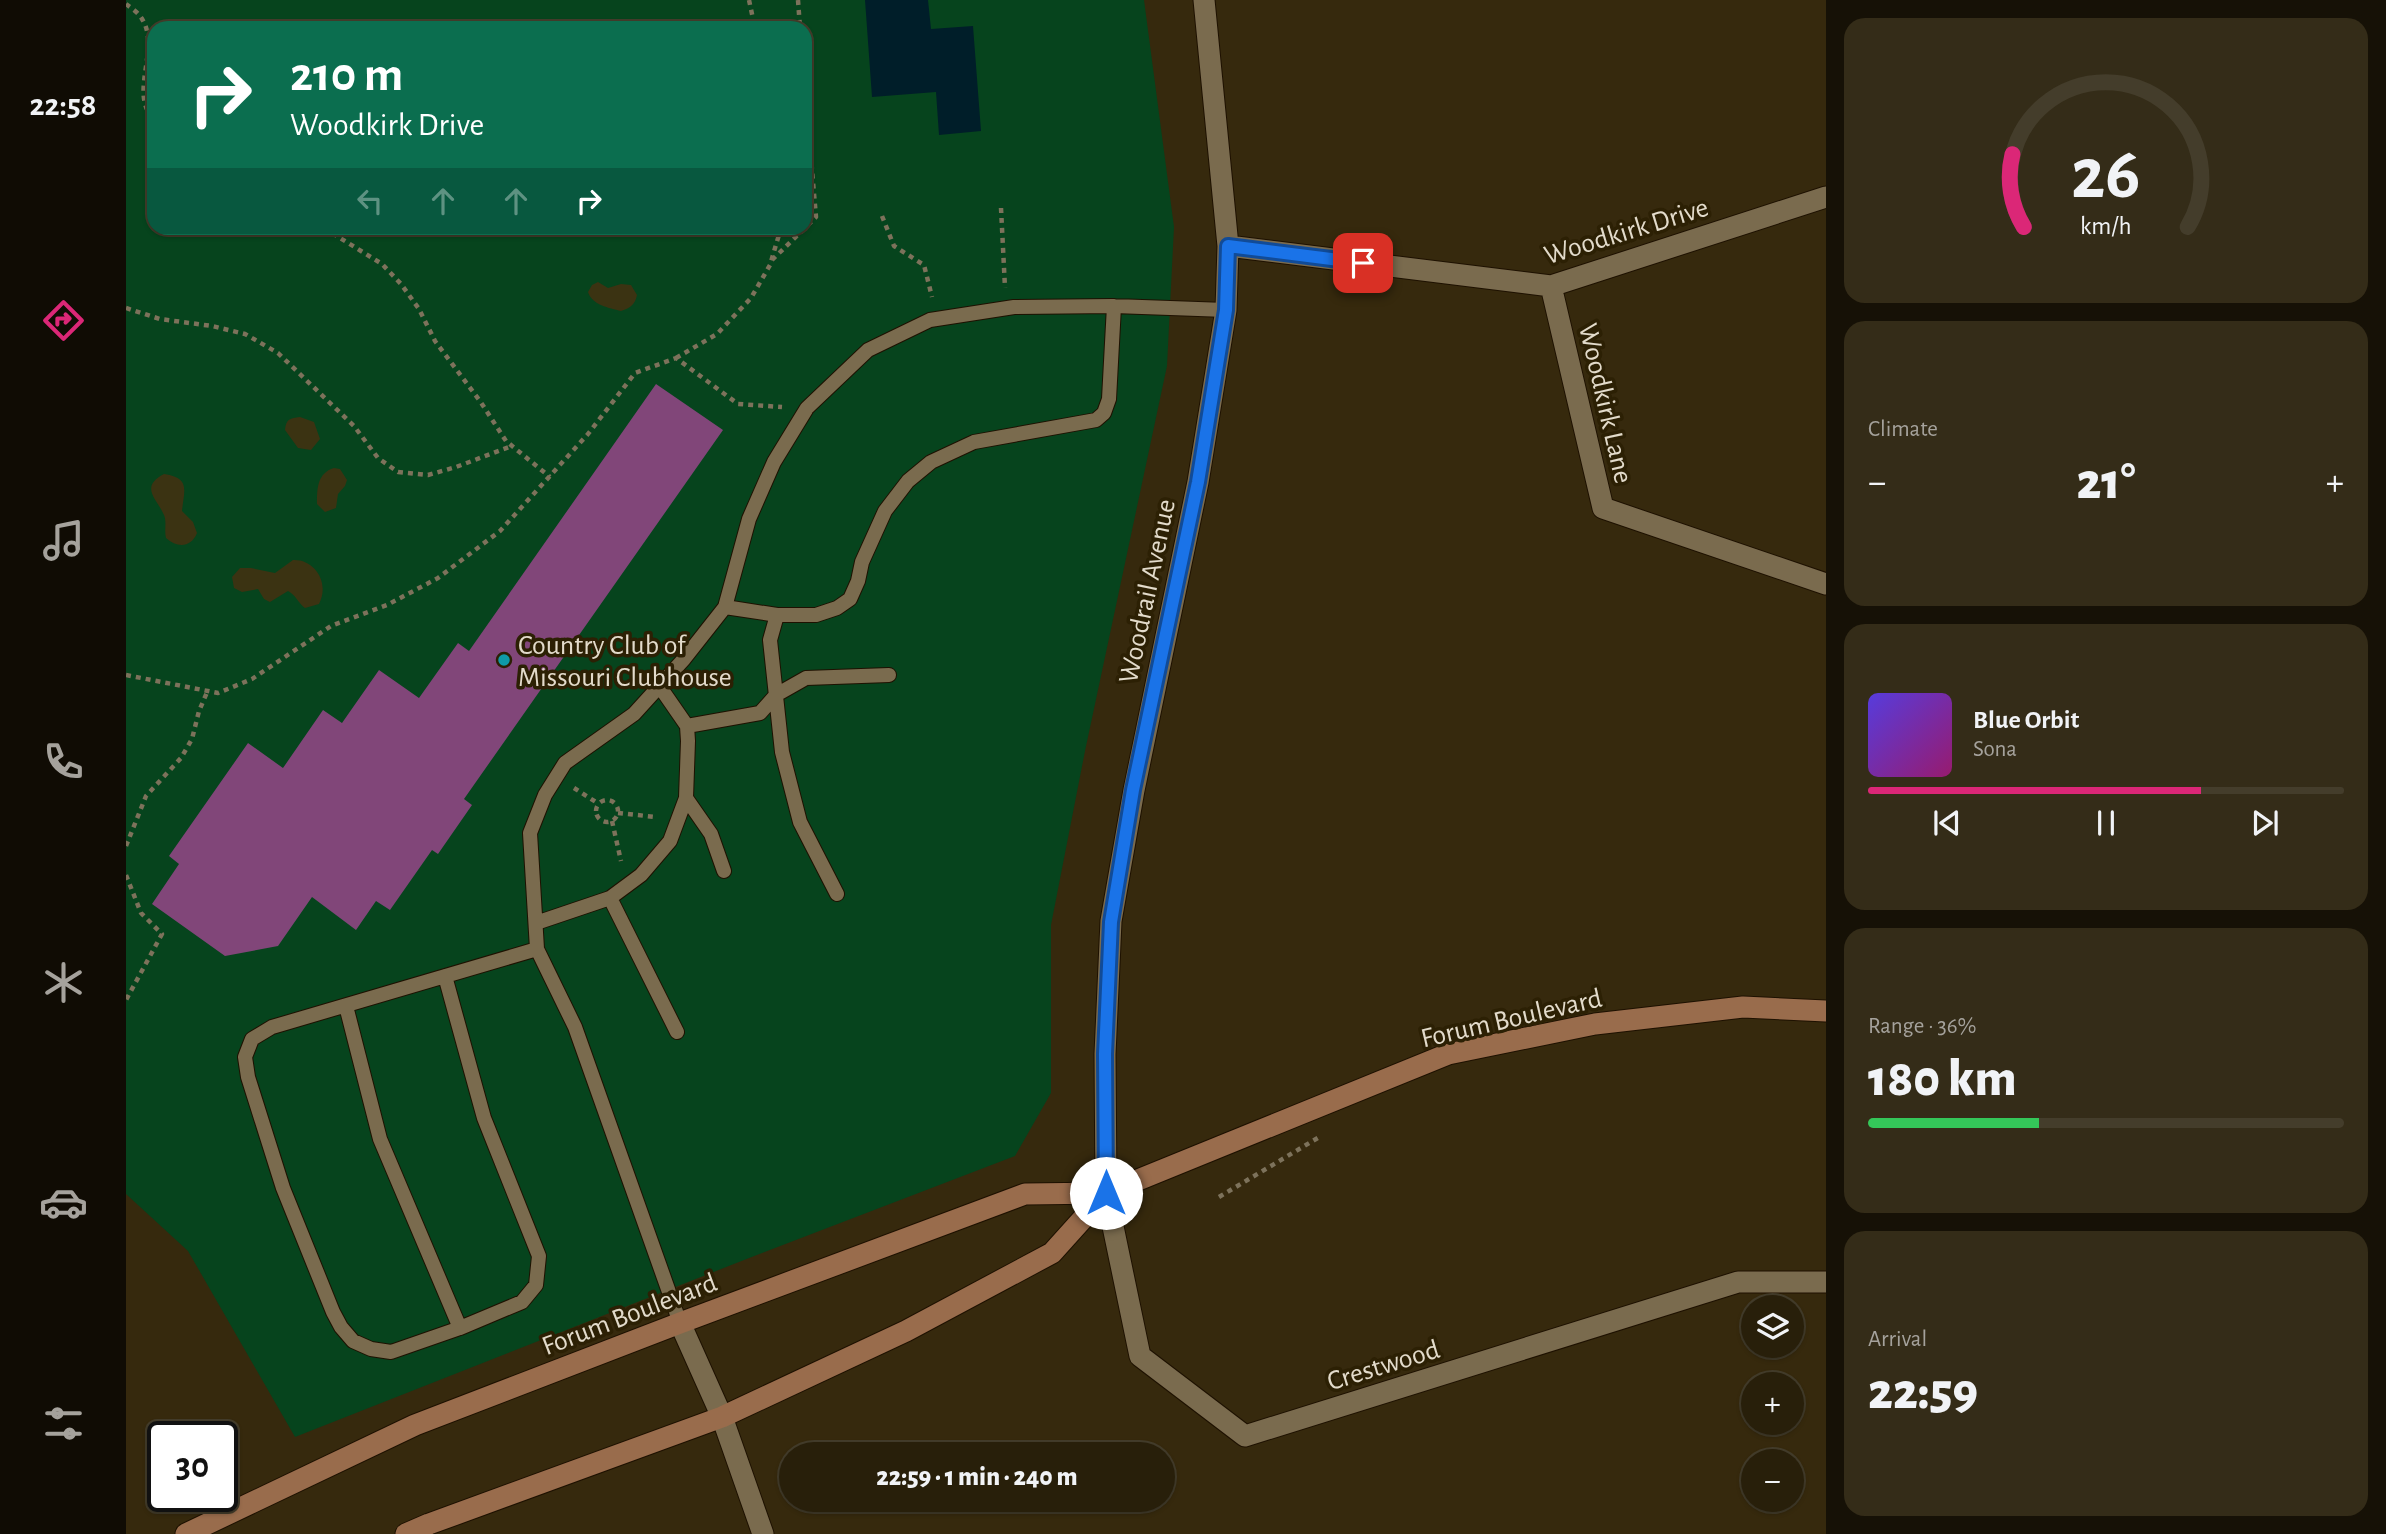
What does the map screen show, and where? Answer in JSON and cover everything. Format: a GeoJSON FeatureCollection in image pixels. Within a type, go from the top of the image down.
{"type":"FeatureCollection","features":[{"type":"Feature","properties":{"kind":"street","name":"Woodrail Avenue"},"geometry":{"type":"LineString","coordinates":[[1106,1193],[1105,1054],[1111,922],[1133,790],[1198,482],[1226,310],[1228,246],[1204,0]]}},
{"type":"Feature","properties":{"kind":"street","name":"Woodkirk Drive"},"geometry":{"type":"LineString","coordinates":[[1228,246],[1551,286],[1826,197]]}},
{"type":"Feature","properties":{"kind":"street","name":"Woodkirk Lane"},"geometry":{"type":"LineString","coordinates":[[1551,286],[1603,508],[1826,584]]}},
{"type":"Feature","properties":{"kind":"street","name":"Forum Boulevard"},"geometry":{"type":"LineString","coordinates":[[186,1534],[415,1425],[680,1323],[1025,1194],[1106,1193],[1448,1054],[1595,1024],[1743,1007],[1826,1011]]}},
{"type":"Feature","properties":{"kind":"street","name":"Forum Boulevard"},"geometry":{"type":"LineString","coordinates":[[406,1534],[722,1417],[906,1331],[1048,1255],[1106,1193]]}},
{"type":"Feature","properties":{"kind":"street","name":"Crestwood"},"geometry":{"type":"LineString","coordinates":[[1106,1193],[1140,1356],[1245,1436],[1738,1282],[1826,1282]]}},
{"type":"Feature","properties":{"kind":"street"},"geometry":{"type":"LineString","coordinates":[[680,1323],[722,1417],[763,1534]]}},
{"type":"Feature","properties":{"kind":"lane"},"geometry":{"type":"LineString","coordinates":[[725,607],[777,615],[816,615],[837,608],[850,598],[885,511],[908,481],[931,463],[974,442],[1084,424],[1104,414],[1110,399],[1114,306]]}},
{"type":"Feature","properties":{"kind":"lane"},"geometry":{"type":"LineString","coordinates":[[680,1323],[575,1027],[537,949],[530,833],[545,795],[565,763],[634,714],[660,687],[725,607],[749,519],[774,462],[807,408],[868,350],[936,320],[1007,308],[1114,306],[1226,310]]}},
{"type":"Feature","properties":{"kind":"lane"},"geometry":{"type":"LineString","coordinates":[[777,615],[770,640],[782,752],[800,822],[837,894]]}},
{"type":"Feature","properties":{"kind":"lane"},"geometry":{"type":"LineString","coordinates":[[687,726],[760,713],[776,695],[806,678],[889,675]]}},
{"type":"Feature","properties":{"kind":"lane"},"geometry":{"type":"LineString","coordinates":[[536,923],[610,898],[641,875],[670,841],[686,798],[688,741],[687,726],[660,687]]}},
{"type":"Feature","properties":{"kind":"lane"},"geometry":{"type":"LineString","coordinates":[[686,798],[711,834],[724,871]]}},
{"type":"Feature","properties":{"kind":"lane"},"geometry":{"type":"LineString","coordinates":[[610,898],[677,1032]]}},
{"type":"Feature","properties":{"kind":"lane"},"geometry":{"type":"LineString","coordinates":[[445,976],[484,1118],[539,1256],[536,1285],[522,1303],[460,1328],[391,1352],[371,1349],[353,1341],[333,1312],[283,1188],[244,1057],[252,1038],[272,1027],[346,1006],[445,976],[537,949]]}},
{"type":"Feature","properties":{"kind":"lane"},"geometry":{"type":"LineString","coordinates":[[346,1006],[380,1139],[460,1328]]}},
{"type":"Feature","properties":{"kind":"path"},"geometry":{"type":"LineString","coordinates":[[749,0],[754,21]]}},
{"type":"Feature","properties":{"kind":"path"},"geometry":{"type":"LineString","coordinates":[[798,0],[800,21]]}},
{"type":"Feature","properties":{"kind":"path"},"geometry":{"type":"LineString","coordinates":[[126,4],[142,18],[147,31]]}},
{"type":"Feature","properties":{"kind":"path"},"geometry":{"type":"LineString","coordinates":[[147,60],[144,97],[147,106]]}},
{"type":"Feature","properties":{"kind":"path"},"geometry":{"type":"LineString","coordinates":[[812,170],[816,218],[812,222]]}},
{"type":"Feature","properties":{"kind":"path"},"geometry":{"type":"LineString","coordinates":[[1001,208],[1007,308]]}},
{"type":"Feature","properties":{"kind":"path"},"geometry":{"type":"LineString","coordinates":[[882,216],[894,246],[924,265],[931,285],[936,320]]}},
{"type":"Feature","properties":{"kind":"path"},"geometry":{"type":"LineString","coordinates":[[335,235],[382,264],[401,284],[419,309],[435,341],[506,441],[550,477]]}},
{"type":"Feature","properties":{"kind":"path"},"geometry":{"type":"LineString","coordinates":[[126,675],[218,693],[252,679],[331,626],[387,605],[438,578],[500,531],[589,434],[635,373],[676,358],[717,334],[751,298],[772,260],[779,235]]}},
{"type":"Feature","properties":{"kind":"path"},"geometry":{"type":"LineString","coordinates":[[772,260],[798,235]]}},
{"type":"Feature","properties":{"kind":"path"},"geometry":{"type":"LineString","coordinates":[[126,308],[160,319],[212,326],[244,334],[278,353],[354,426],[378,458],[398,472],[428,475],[512,446]]}},
{"type":"Feature","properties":{"kind":"path"},"geometry":{"type":"LineString","coordinates":[[676,358],[738,404],[807,408]]}},
{"type":"Feature","properties":{"kind":"path"},"geometry":{"type":"LineString","coordinates":[[126,846],[146,796],[181,758],[192,740],[199,711],[208,690]]}},
{"type":"Feature","properties":{"kind":"path"},"geometry":{"type":"LineString","coordinates":[[612,821],[604,821],[598,817],[598,804],[605,800],[612,800],[617,805],[618,813],[612,821],[626,886]]}},
{"type":"Feature","properties":{"kind":"path"},"geometry":{"type":"LineString","coordinates":[[618,813],[678,819]]}},
{"type":"Feature","properties":{"kind":"path"},"geometry":{"type":"LineString","coordinates":[[126,874],[141,913],[162,934],[126,1000]]}},
{"type":"Feature","properties":{"kind":"path"},"geometry":{"type":"LineString","coordinates":[[1219,1197],[1322,1136]]}},
{"type":"Feature","properties":{"kind":"green space"},"geometry":{"type":"Polygon","coordinates":[[[126,0],[1144,0],[1174,227],[1167,366],[1051,925],[1051,1093],[1015,1156],[295,1437],[188,1251],[126,1194],[126,0]]]}},
{"type":"Feature","properties":{"kind":"sand"},"geometry":{"type":"Polygon","coordinates":[[[598,282],[608,288],[621,284],[631,285],[637,295],[635,301],[621,311],[602,305],[593,300],[588,292],[592,285],[598,282]]]}},
{"type":"Feature","properties":{"kind":"sand"},"geometry":{"type":"Polygon","coordinates":[[[300,417],[314,422],[320,439],[311,450],[298,448],[285,430],[289,420],[300,417]]]}},
{"type":"Feature","properties":{"kind":"sand"},"geometry":{"type":"Polygon","coordinates":[[[334,468],[340,469],[347,480],[338,494],[336,508],[325,512],[317,504],[318,487],[324,474],[334,468]]]}},
{"type":"Feature","properties":{"kind":"sand"},"geometry":{"type":"Polygon","coordinates":[[[164,474],[178,479],[184,486],[182,511],[193,522],[197,533],[187,544],[179,545],[166,538],[165,518],[151,488],[164,474]]]}},
{"type":"Feature","properties":{"kind":"sand"},"geometry":{"type":"Polygon","coordinates":[[[293,560],[308,564],[318,574],[323,588],[319,604],[305,608],[288,591],[270,602],[264,599],[258,589],[242,592],[234,588],[232,577],[240,568],[275,573],[293,560]]]}},
{"type":"Feature","properties":{"kind":"water"},"geometry":{"type":"Polygon","coordinates":[[[865,0],[928,0],[931,29],[973,26],[981,131],[939,135],[936,92],[872,97],[865,0]]]}},
{"type":"Feature","properties":{"kind":"building","name":"Country Club of Missouri Clubhouse"},"geometry":{"type":"Polygon","coordinates":[[[656,384],[723,430],[464,799],[472,805],[438,854],[432,850],[390,910],[376,901],[356,930],[312,897],[278,946],[225,956],[152,904],[179,864],[169,856],[248,743],[283,768],[323,710],[342,723],[379,670],[419,698],[458,643],[469,651],[656,384]]]}},
{"type":"Feature","properties":{"kind":"place","name":"Country Club of Missouri Clubhouse"},"geometry":{"type":"Point","coordinates":[504,660]}},
{"type":"Feature","properties":{"kind":"route"},"geometry":{"type":"LineString","coordinates":[[1106,1193],[1105,1054],[1111,922],[1133,790],[1198,482],[1226,310],[1228,246],[1363,263]]}}]}
